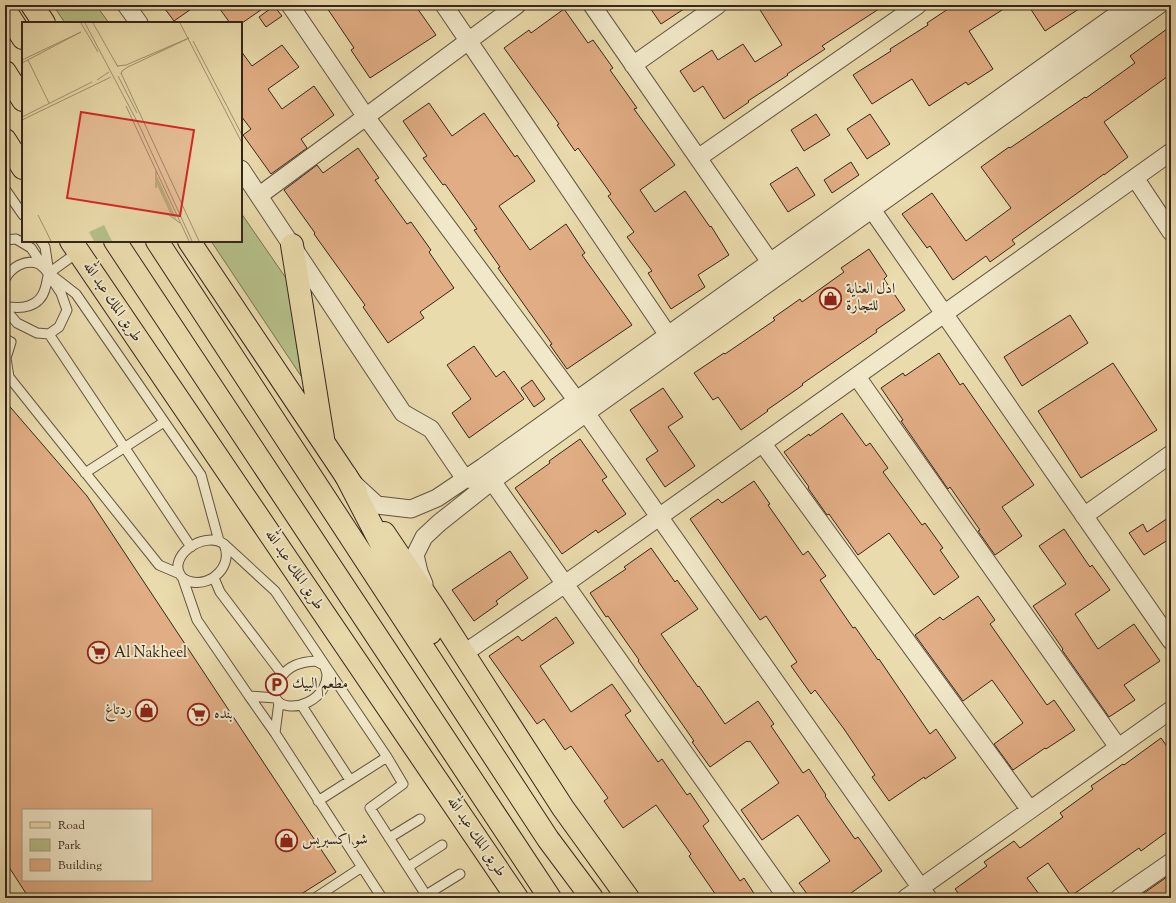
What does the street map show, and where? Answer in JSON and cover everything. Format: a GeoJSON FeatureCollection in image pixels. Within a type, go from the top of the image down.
{"type":"FeatureCollection","features":[{"type":"Feature","properties":{"kind":"main road"},"geometry":{"type":"LineString","coordinates":[[32,5],[43,22]]}},
{"type":"Feature","properties":{"kind":"main road"},"geometry":{"type":"LineString","coordinates":[[5,10],[22,36]]}},
{"type":"Feature","properties":{"kind":"main road"},"geometry":{"type":"LineString","coordinates":[[5,72],[22,98]]}},
{"type":"Feature","properties":{"kind":"main road"},"geometry":{"type":"LineString","coordinates":[[5,140],[22,166]]}},
{"type":"Feature","properties":{"kind":"main road","name":"طريق الملك عبد الله"},"geometry":{"type":"LineString","coordinates":[[116,242],[550,898]]}},
{"type":"Feature","properties":{"kind":"main road"},"geometry":{"type":"LineString","coordinates":[[158,242],[548,839],[592,898]]}},
{"type":"Feature","properties":{"kind":"main road"},"geometry":{"type":"LineString","coordinates":[[190,242],[324,446],[346,476],[433,606],[563,808],[628,898]]}},
{"type":"Feature","properties":{"kind":"main road"},"geometry":{"type":"LineString","coordinates":[[292,245],[324,446]]}},
{"type":"Feature","properties":{"kind":"main road","name":"طريق الملك عبد الله"},"geometry":{"type":"LineString","coordinates":[[74,247],[511,896]]}},
{"type":"Feature","properties":{"kind":"main road"},"geometry":{"type":"LineString","coordinates":[[346,476],[401,582],[548,839]]}},
{"type":"Feature","properties":{"kind":"street"},"geometry":{"type":"LineString","coordinates":[[126,5],[138,22]]}},
{"type":"Feature","properties":{"kind":"street"},"geometry":{"type":"LineString","coordinates":[[290,5],[366,116],[581,406],[924,893]]}},
{"type":"Feature","properties":{"kind":"street"},"geometry":{"type":"LineString","coordinates":[[444,5],[668,335]]}},
{"type":"Feature","properties":{"kind":"street"},"geometry":{"type":"LineString","coordinates":[[260,195],[517,5]]}},
{"type":"Feature","properties":{"kind":"street"},"geometry":{"type":"LineString","coordinates":[[592,5],[770,262]]}},
{"type":"Feature","properties":{"kind":"street"},"geometry":{"type":"LineString","coordinates":[[633,65],[718,5]]}},
{"type":"Feature","properties":{"kind":"street"},"geometry":{"type":"LineString","coordinates":[[698,158],[918,5]]}},
{"type":"Feature","properties":{"kind":"street"},"geometry":{"type":"LineString","coordinates":[[433,606],[419,572],[415,555],[424,537],[439,523],[668,335],[770,262],[867,203],[1130,5]]}},
{"type":"Feature","properties":{"kind":"street"},"geometry":{"type":"LineString","coordinates":[[346,476],[377,505],[411,509],[437,498],[581,406],[867,203],[1159,5]]}},
{"type":"Feature","properties":{"kind":"street"},"geometry":{"type":"LineString","coordinates":[[464,654],[763,444],[1171,152]]}},
{"type":"Feature","properties":{"kind":"street"},"geometry":{"type":"LineString","coordinates":[[242,170],[260,195],[403,413],[431,429],[465,480]]}},
{"type":"Feature","properties":{"kind":"street"},"geometry":{"type":"LineString","coordinates":[[1134,178],[1171,232]]}},
{"type":"Feature","properties":{"kind":"street"},"geometry":{"type":"LineString","coordinates":[[867,203],[1171,641]]}},
{"type":"Feature","properties":{"kind":"street"},"geometry":{"type":"LineString","coordinates":[[857,377],[1118,747]]}},
{"type":"Feature","properties":{"kind":"street"},"geometry":{"type":"LineString","coordinates":[[763,444],[1030,810]]}},
{"type":"Feature","properties":{"kind":"street"},"geometry":{"type":"LineString","coordinates":[[1084,516],[1171,454]]}},
{"type":"Feature","properties":{"kind":"street"},"geometry":{"type":"LineString","coordinates":[[465,480],[492,481]]}},
{"type":"Feature","properties":{"kind":"street"},"geometry":{"type":"LineString","coordinates":[[492,481],[787,898]]}},
{"type":"Feature","properties":{"kind":"street"},"geometry":{"type":"LineString","coordinates":[[906,898],[924,893],[1030,810],[1171,710]]}},
{"type":"Feature","properties":{"kind":"street"},"geometry":{"type":"LineString","coordinates":[[1119,898],[1171,862]]}},
{"type":"Feature","properties":{"kind":"lane"},"geometry":{"type":"LineString","coordinates":[[5,189],[22,214]]}},
{"type":"Feature","properties":{"kind":"lane"},"geometry":{"type":"LineString","coordinates":[[5,240],[16,239],[31,248],[49,272],[61,293],[67,310],[59,328],[49,334],[37,333],[17,323],[5,310]]}},
{"type":"Feature","properties":{"kind":"lane"},"geometry":{"type":"LineString","coordinates":[[5,306],[18,308],[26,307],[35,304],[41,297],[45,289],[49,272],[45,247],[42,242]]}},
{"type":"Feature","properties":{"kind":"lane"},"geometry":{"type":"LineString","coordinates":[[49,272],[74,247]]}},
{"type":"Feature","properties":{"kind":"lane"},"geometry":{"type":"LineString","coordinates":[[5,279],[12,269],[23,263],[32,262],[39,264],[76,294],[201,475],[222,543],[226,549],[225,564],[221,572],[206,582],[188,582],[181,576],[159,565],[9,377],[6,358],[11,342],[5,339]]}},
{"type":"Feature","properties":{"kind":"lane"},"geometry":{"type":"LineString","coordinates":[[49,334],[191,547]]}},
{"type":"Feature","properties":{"kind":"lane"},"geometry":{"type":"LineString","coordinates":[[85,473],[164,422]]}},
{"type":"Feature","properties":{"kind":"lane"},"geometry":{"type":"LineString","coordinates":[[382,898],[275,733],[196,620],[178,566],[186,550],[194,544],[212,539],[222,543],[275,591],[387,757],[404,784],[370,808],[408,867],[424,897],[460,874]]}},
{"type":"Feature","properties":{"kind":"lane"},"geometry":{"type":"LineString","coordinates":[[214,578],[220,592],[282,674]]}},
{"type":"Feature","properties":{"kind":"lane"},"geometry":{"type":"LineString","coordinates":[[249,696],[277,700],[284,705],[293,707],[302,706],[317,697],[322,690],[326,683],[327,676],[325,666],[316,661],[298,663],[282,674],[274,690],[277,700],[275,733]]}},
{"type":"Feature","properties":{"kind":"lane"},"geometry":{"type":"LineString","coordinates":[[302,706],[350,780]]}},
{"type":"Feature","properties":{"kind":"lane"},"geometry":{"type":"LineString","coordinates":[[318,801],[387,757]]}},
{"type":"Feature","properties":{"kind":"lane"},"geometry":{"type":"LineString","coordinates":[[389,838],[420,819]]}},
{"type":"Feature","properties":{"kind":"lane"},"geometry":{"type":"LineString","coordinates":[[408,867],[442,845]]}},
{"type":"Feature","properties":{"kind":"lane"},"geometry":{"type":"LineString","coordinates":[[315,898],[362,867]]}},
{"type":"Feature","properties":{"kind":"lane"},"geometry":{"type":"LineString","coordinates":[[5,894],[7,898]]}},
{"type":"Feature","properties":{"kind":"green space"},"geometry":{"type":"Polygon","coordinates":[[[53,5],[96,5],[108,22],[64,22],[53,5]]]}},
{"type":"Feature","properties":{"kind":"green space"},"geometry":{"type":"Polygon","coordinates":[[[242,214],[288,281],[301,376],[212,242],[242,242],[242,214]]]}},
{"type":"Feature","properties":{"kind":"building"},"geometry":{"type":"Polygon","coordinates":[[[162,5],[197,5],[174,21],[162,5]]]}},
{"type":"Feature","properties":{"kind":"building"},"geometry":{"type":"Polygon","coordinates":[[[217,5],[268,5],[242,23],[229,22],[217,5]]]}},
{"type":"Feature","properties":{"kind":"building"},"geometry":{"type":"Polygon","coordinates":[[[325,5],[415,5],[436,35],[370,78],[351,50],[354,48],[325,5]]]}},
{"type":"Feature","properties":{"kind":"building"},"geometry":{"type":"Polygon","coordinates":[[[648,5],[690,5],[661,24],[648,5]]]}},
{"type":"Feature","properties":{"kind":"building"},"geometry":{"type":"Polygon","coordinates":[[[757,5],[885,5],[822,46],[825,49],[724,119],[703,86],[694,92],[680,71],[712,50],[718,60],[743,44],[755,62],[782,45],[757,5]]]}},
{"type":"Feature","properties":{"kind":"building"},"geometry":{"type":"Polygon","coordinates":[[[954,5],[1010,5],[969,31],[993,69],[968,85],[966,82],[929,106],[912,79],[872,104],[853,75],[891,51],[890,49],[928,25],[927,23],[954,5]]]}},
{"type":"Feature","properties":{"kind":"building"},"geometry":{"type":"Polygon","coordinates":[[[1028,5],[1085,5],[1045,31],[1028,5]]]}},
{"type":"Feature","properties":{"kind":"building"},"geometry":{"type":"Polygon","coordinates":[[[274,6],[282,16],[266,27],[259,17],[274,6]]]}},
{"type":"Feature","properties":{"kind":"building"},"geometry":{"type":"Polygon","coordinates":[[[564,9],[588,43],[593,40],[613,68],[610,70],[637,108],[634,109],[675,165],[640,190],[655,212],[685,191],[710,227],[711,226],[729,255],[698,275],[705,287],[671,309],[648,273],[652,271],[627,237],[634,232],[608,196],[611,194],[578,148],[575,151],[557,125],[559,124],[504,48],[529,30],[531,33],[564,9]]]}},
{"type":"Feature","properties":{"kind":"building"},"geometry":{"type":"Polygon","coordinates":[[[1171,26],[1171,74],[1104,122],[1128,157],[1012,240],[1015,244],[990,262],[986,256],[953,280],[930,246],[927,248],[902,214],[932,193],[966,241],[1011,208],[981,167],[1085,97],[1086,98],[1135,63],[1130,56],[1171,26]]]}},
{"type":"Feature","properties":{"kind":"building"},"geometry":{"type":"Polygon","coordinates":[[[282,45],[299,67],[268,89],[282,109],[314,86],[334,115],[301,139],[307,148],[271,174],[243,135],[251,129],[242,117],[242,52],[252,66],[282,45]]]}},
{"type":"Feature","properties":{"kind":"building"},"geometry":{"type":"Polygon","coordinates":[[[429,103],[452,136],[484,113],[515,157],[517,155],[535,181],[499,206],[530,250],[566,224],[585,253],[582,255],[632,325],[567,369],[550,345],[552,344],[498,268],[500,267],[474,230],[477,229],[445,184],[443,185],[423,158],[427,156],[403,121],[429,103]]]}},
{"type":"Feature","properties":{"kind":"building"},"geometry":{"type":"Polygon","coordinates":[[[816,114],[830,135],[804,151],[791,130],[816,114]]]}},
{"type":"Feature","properties":{"kind":"building"},"geometry":{"type":"Polygon","coordinates":[[[870,114],[890,144],[867,159],[847,129],[870,114]]]}},
{"type":"Feature","properties":{"kind":"building"},"geometry":{"type":"Polygon","coordinates":[[[358,148],[379,178],[375,180],[407,224],[411,222],[431,250],[429,252],[454,288],[420,312],[424,318],[388,343],[363,307],[365,305],[284,190],[317,165],[323,173],[358,148]]]}},
{"type":"Feature","properties":{"kind":"building"},"geometry":{"type":"Polygon","coordinates":[[[851,162],[859,175],[832,193],[824,180],[851,162]]]}},
{"type":"Feature","properties":{"kind":"building"},"geometry":{"type":"Polygon","coordinates":[[[797,167],[815,195],[788,212],[770,184],[797,167]]]}},
{"type":"Feature","properties":{"kind":"building"},"geometry":{"type":"Polygon","coordinates":[[[869,249],[887,276],[884,279],[905,310],[876,330],[877,332],[802,384],[803,385],[741,430],[718,397],[713,400],[694,373],[775,320],[773,318],[800,299],[802,302],[844,272],[841,268],[869,249]]]}},
{"type":"Feature","properties":{"kind":"building"},"geometry":{"type":"Polygon","coordinates":[[[1070,315],[1088,343],[1022,386],[1004,357],[1070,315]]]}},
{"type":"Feature","properties":{"kind":"building"},"geometry":{"type":"Polygon","coordinates":[[[474,346],[496,377],[504,371],[524,399],[469,438],[452,413],[471,399],[447,365],[474,346]]]}},
{"type":"Feature","properties":{"kind":"building"},"geometry":{"type":"Polygon","coordinates":[[[939,353],[960,385],[963,383],[1034,485],[1002,507],[1022,536],[995,555],[978,531],[980,530],[950,487],[948,489],[901,421],[903,420],[881,388],[903,373],[905,376],[939,353]]]}},
{"type":"Feature","properties":{"kind":"building"},"geometry":{"type":"Polygon","coordinates":[[[1113,363],[1157,430],[1081,478],[1038,411],[1113,363]]]}},
{"type":"Feature","properties":{"kind":"building"},"geometry":{"type":"Polygon","coordinates":[[[532,380],[545,399],[534,407],[521,388],[532,380]]]}},
{"type":"Feature","properties":{"kind":"building"},"geometry":{"type":"Polygon","coordinates":[[[663,388],[683,417],[668,427],[695,466],[665,487],[646,459],[658,451],[630,410],[663,388]]]}},
{"type":"Feature","properties":{"kind":"building","name":"Al Nakheel"},"geometry":{"type":"Polygon","coordinates":[[[5,401],[87,496],[336,872],[295,898],[29,898],[5,861],[5,401]]]}},
{"type":"Feature","properties":{"kind":"building"},"geometry":{"type":"Polygon","coordinates":[[[842,413],[866,446],[870,443],[888,468],[883,472],[922,525],[925,523],[943,548],[940,550],[959,577],[934,595],[889,533],[858,555],[829,514],[827,515],[784,452],[809,434],[810,436],[842,413]]]}},
{"type":"Feature","properties":{"kind":"building"},"geometry":{"type":"Polygon","coordinates":[[[580,439],[607,477],[602,480],[626,514],[598,533],[596,530],[562,554],[515,488],[580,439]]]}},
{"type":"Feature","properties":{"kind":"building"},"geometry":{"type":"Polygon","coordinates":[[[754,481],[770,504],[768,505],[803,555],[808,551],[826,576],[820,580],[853,628],[855,627],[878,660],[879,659],[930,734],[936,729],[956,758],[925,779],[924,777],[889,801],[872,777],[875,775],[844,729],[815,690],[811,694],[791,666],[797,662],[766,616],[760,620],[690,519],[718,499],[722,503],[754,481]]]}},
{"type":"Feature","properties":{"kind":"building"},"geometry":{"type":"Polygon","coordinates":[[[1171,516],[1171,538],[1144,555],[1129,533],[1143,524],[1147,532],[1171,516]]]}},
{"type":"Feature","properties":{"kind":"building"},"geometry":{"type":"Polygon","coordinates":[[[1064,529],[1090,567],[1092,565],[1110,590],[1075,614],[1098,649],[1134,624],[1160,661],[1124,685],[1135,700],[1109,717],[1033,606],[1066,584],[1039,546],[1064,529]]]}},
{"type":"Feature","properties":{"kind":"building"},"geometry":{"type":"Polygon","coordinates":[[[651,548],[675,582],[677,580],[698,609],[661,634],[698,687],[699,686],[725,724],[758,701],[774,724],[771,726],[803,773],[809,769],[826,795],[825,796],[855,839],[858,837],[882,871],[844,898],[810,898],[799,883],[830,861],[798,815],[762,840],[741,810],[779,783],[750,741],[747,741],[710,767],[692,742],[694,741],[638,661],[639,660],[608,616],[606,617],[590,593],[626,569],[624,567],[651,548]]]}},
{"type":"Feature","properties":{"kind":"building"},"geometry":{"type":"Polygon","coordinates":[[[510,551],[528,578],[496,601],[498,604],[474,621],[452,590],[510,551]]]}},
{"type":"Feature","properties":{"kind":"building"},"geometry":{"type":"Polygon","coordinates":[[[978,596],[995,620],[990,624],[1047,705],[1054,700],[1075,730],[1013,770],[994,744],[1023,723],[992,680],[963,701],[915,635],[940,617],[943,620],[978,596]]]}},
{"type":"Feature","properties":{"kind":"building"},"geometry":{"type":"Polygon","coordinates":[[[556,617],[574,643],[540,666],[571,712],[612,684],[631,711],[625,715],[658,762],[662,759],[687,795],[690,793],[709,821],[703,826],[740,881],[744,878],[757,898],[718,898],[689,856],[691,854],[656,805],[623,828],[604,801],[608,798],[571,746],[565,750],[544,719],[537,724],[489,656],[518,636],[522,641],[556,617]]]}},
{"type":"Feature","properties":{"kind":"building"},"geometry":{"type":"Polygon","coordinates":[[[1161,738],[1171,752],[1171,829],[1141,851],[1139,848],[1071,896],[1048,863],[1027,878],[1042,898],[962,898],[955,889],[987,866],[984,862],[1014,841],[1020,848],[1063,817],[1060,813],[1093,789],[1091,786],[1123,764],[1124,765],[1161,738]]]}},
{"type":"Feature","properties":{"kind":"building"},"geometry":{"type":"Polygon","coordinates":[[[1171,874],[1171,898],[1137,898],[1171,874]]]}},
{"type":"Feature","properties":{"kind":"place","name":"ادل العناية للتجارة"},"geometry":{"type":"Point","coordinates":[830,298]}},
{"type":"Feature","properties":{"kind":"place","name":"Al Nakheel"},"geometry":{"type":"Point","coordinates":[98,653]}},
{"type":"Feature","properties":{"kind":"place","name":"مطعم البيك"},"geometry":{"type":"Point","coordinates":[277,684]}},
{"type":"Feature","properties":{"kind":"place","name":"ردتاغ"},"geometry":{"type":"Point","coordinates":[147,710]}},
{"type":"Feature","properties":{"kind":"place","name":"بنده"},"geometry":{"type":"Point","coordinates":[198,714]}},
{"type":"Feature","properties":{"kind":"place","name":"شو اكسبريس"},"geometry":{"type":"Point","coordinates":[286,840]}}]}
